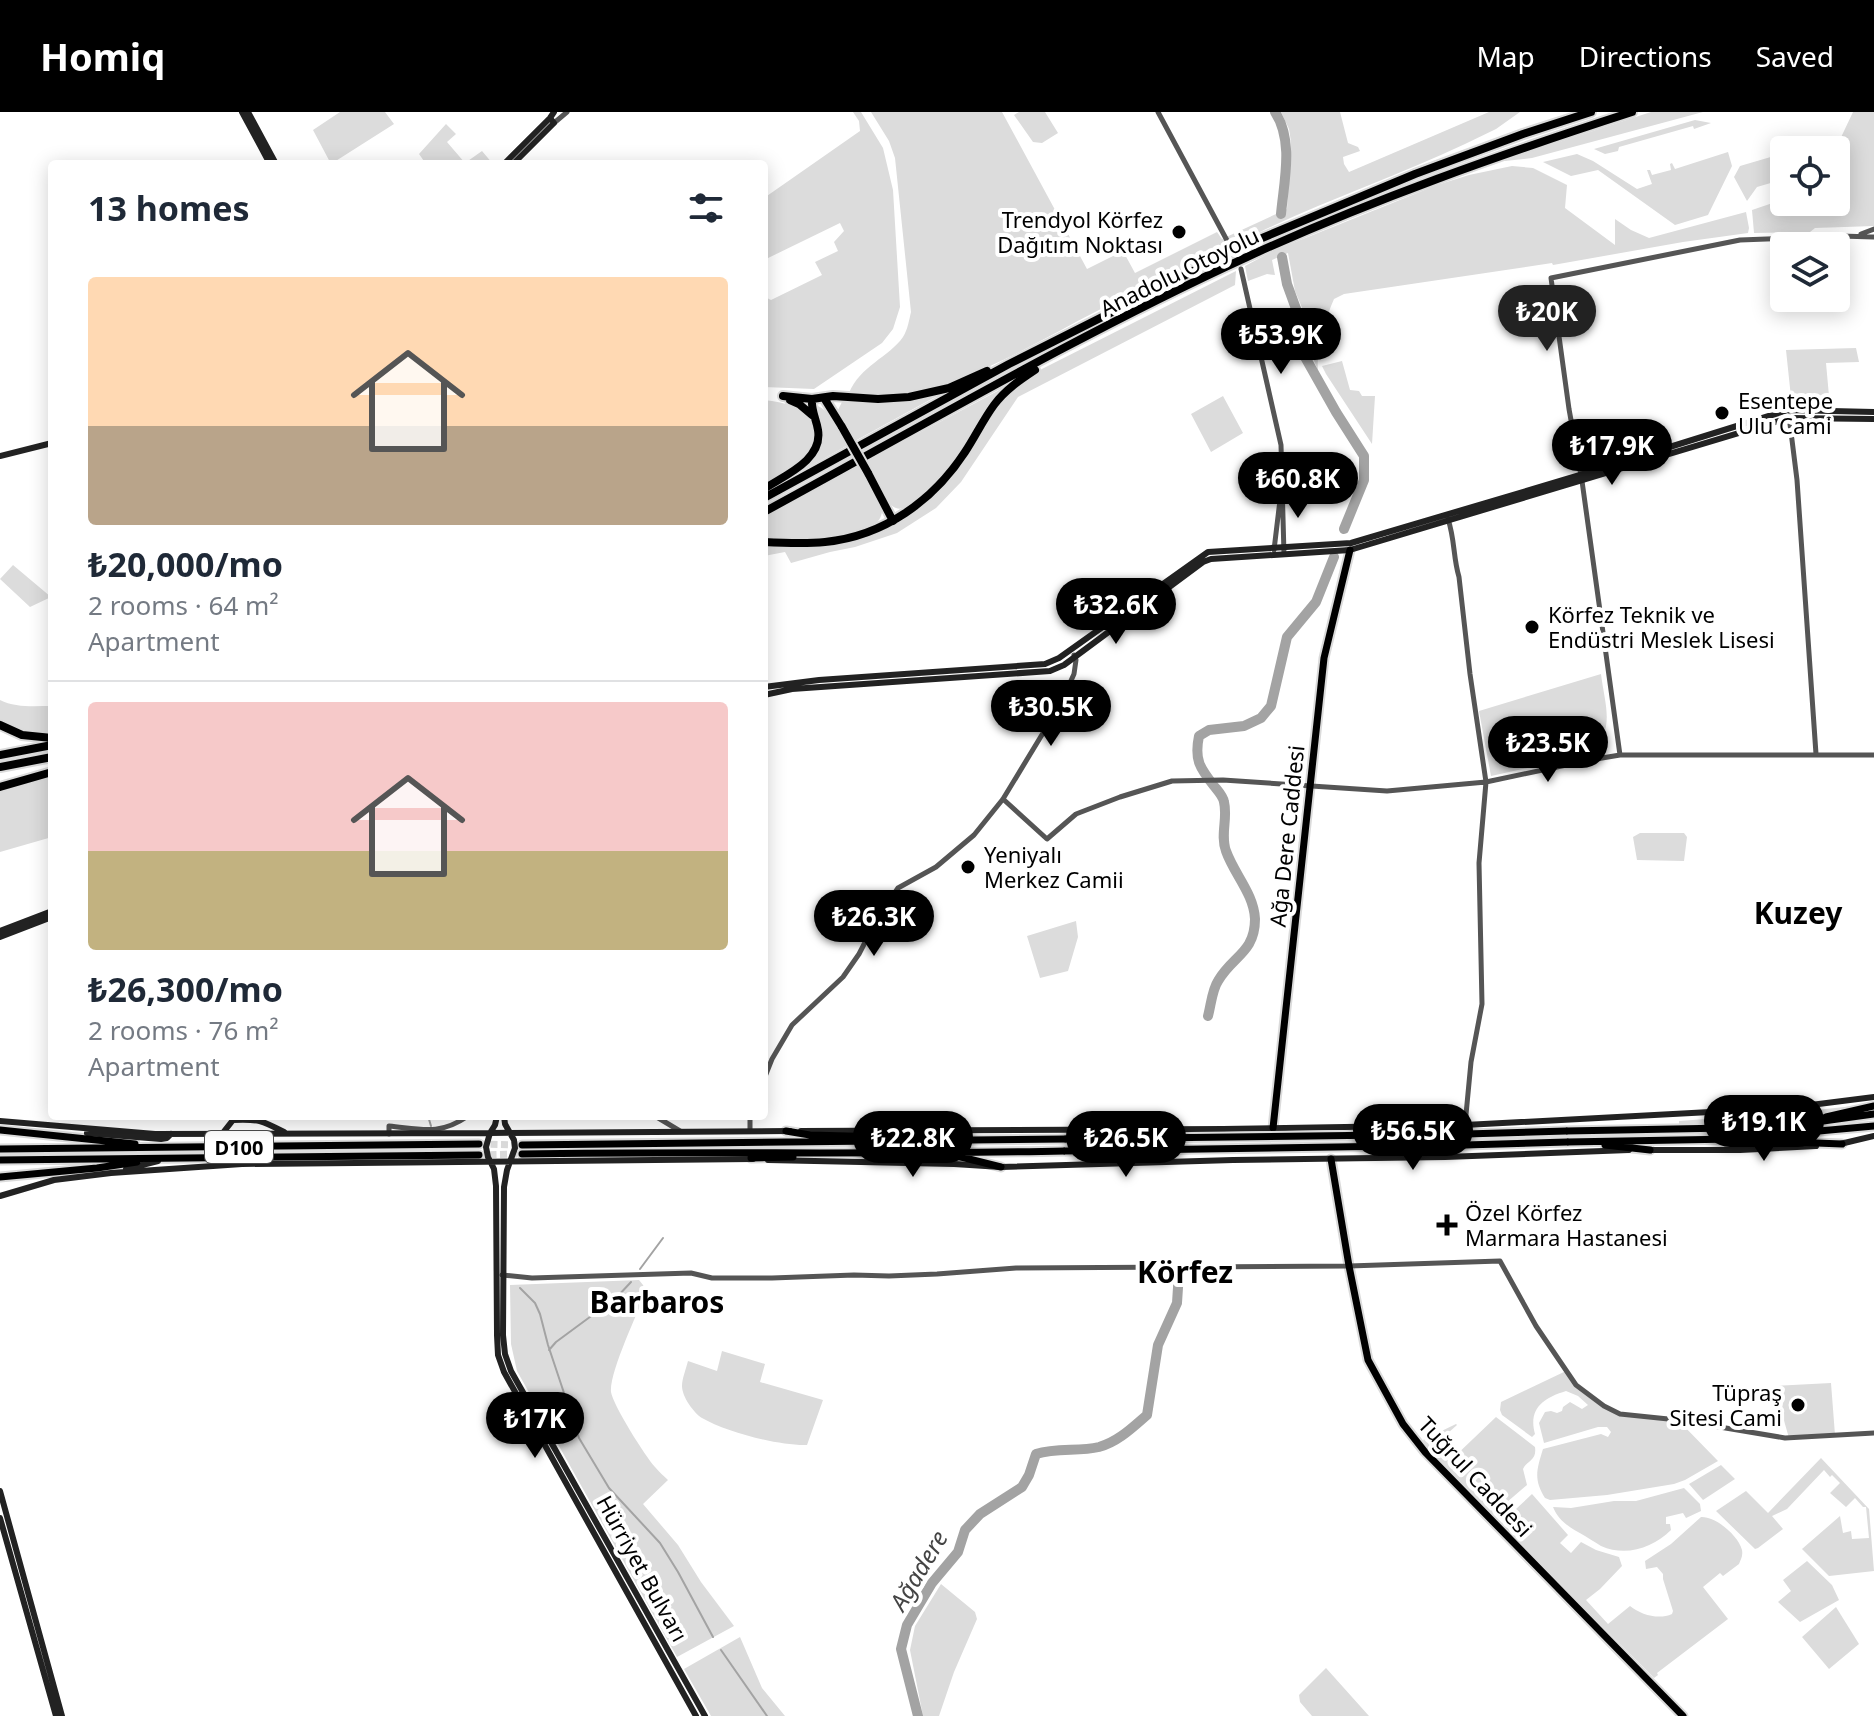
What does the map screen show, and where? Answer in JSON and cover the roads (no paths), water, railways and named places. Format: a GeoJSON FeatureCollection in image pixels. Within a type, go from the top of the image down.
{"type":"FeatureCollection","features":[{"type":"Feature","properties":{"kind":"highway","name":"Anadolu Otoyolu"},"geometry":{"type":"LineString","coordinates":[[768,496],[1009,364],[1243,246],[1415,174],[1591,112]]}},
{"type":"Feature","properties":{"kind":"highway","name":"Anadolu Otoyolu"},"geometry":{"type":"LineString","coordinates":[[768,510],[1076,343],[1220,270],[1417,187],[1632,112]]}},
{"type":"Feature","properties":{"kind":"highway"},"geometry":{"type":"LineString","coordinates":[[812,415],[783,396],[812,399],[844,396],[895,398],[927,394],[949,388],[1124,305]]}},
{"type":"Feature","properties":{"kind":"highway"},"geometry":{"type":"LineString","coordinates":[[768,542],[834,541],[893,521],[923,501],[944,480],[993,406],[1008,390],[1076,343]]}},
{"type":"Feature","properties":{"kind":"highway"},"geometry":{"type":"LineString","coordinates":[[835,415],[838,402],[844,396]]}},
{"type":"Feature","properties":{"kind":"highway"},"geometry":{"type":"LineString","coordinates":[[824,398],[893,521]]}},
{"type":"Feature","properties":{"kind":"highway"},"geometry":{"type":"LineString","coordinates":[[768,486],[815,451],[818,432],[812,415],[812,399]]}},
{"type":"Feature","properties":{"kind":"highway"},"geometry":{"type":"LineString","coordinates":[[0,725],[22,735],[48,738]]}},
{"type":"Feature","properties":{"kind":"highway"},"geometry":{"type":"LineString","coordinates":[[0,755],[48,746]]}},
{"type":"Feature","properties":{"kind":"highway"},"geometry":{"type":"LineString","coordinates":[[0,767],[48,758]]}},
{"type":"Feature","properties":{"kind":"highway"},"geometry":{"type":"LineString","coordinates":[[0,787],[48,773]]}},
{"type":"Feature","properties":{"kind":"main road"},"geometry":{"type":"LineString","coordinates":[[245,112],[268,160]]}},
{"type":"Feature","properties":{"kind":"main road"},"geometry":{"type":"LineString","coordinates":[[245,112],[274,160]]}},
{"type":"Feature","properties":{"kind":"main road"},"geometry":{"type":"LineString","coordinates":[[508,160],[554,116]]}},
{"type":"Feature","properties":{"kind":"main road"},"geometry":{"type":"LineString","coordinates":[[516,160],[554,116]]}},
{"type":"Feature","properties":{"kind":"main road"},"geometry":{"type":"LineString","coordinates":[[768,694],[792,689],[1043,672],[1060,667],[1073,653],[1208,552],[1350,550],[1788,414],[1874,412]]}},
{"type":"Feature","properties":{"kind":"main road"},"geometry":{"type":"LineString","coordinates":[[1788,414],[1874,419]]}},
{"type":"Feature","properties":{"kind":"main road"},"geometry":{"type":"LineString","coordinates":[[0,456],[48,444]]}},
{"type":"Feature","properties":{"kind":"main road"},"geometry":{"type":"LineString","coordinates":[[1284,551],[1351,543],[1448,518]]}},
{"type":"Feature","properties":{"kind":"main road","name":"Ağa Dere Caddesi"},"geometry":{"type":"LineString","coordinates":[[1273,1128],[1324,658],[1350,550]]}},
{"type":"Feature","properties":{"kind":"main road"},"geometry":{"type":"LineString","coordinates":[[768,686],[819,680],[1039,665],[1073,653]]}},
{"type":"Feature","properties":{"kind":"main road"},"geometry":{"type":"LineString","coordinates":[[0,931],[48,915]]}},
{"type":"Feature","properties":{"kind":"main road"},"geometry":{"type":"LineString","coordinates":[[0,937],[48,916]]}},
{"type":"Feature","properties":{"kind":"main road"},"geometry":{"type":"LineString","coordinates":[[0,1125],[171,1134],[389,1130],[509,1133],[1335,1128],[1465,1125],[1787,1108],[1874,1097]]}},
{"type":"Feature","properties":{"kind":"main road"},"geometry":{"type":"LineString","coordinates":[[1793,1124],[1874,1106]]}},
{"type":"Feature","properties":{"kind":"main road"},"geometry":{"type":"LineString","coordinates":[[522,1145],[1466,1134],[1727,1128],[1874,1114]]}},
{"type":"Feature","properties":{"kind":"main road"},"geometry":{"type":"LineString","coordinates":[[222,1134],[233,1120]]}},
{"type":"Feature","properties":{"kind":"main road"},"geometry":{"type":"LineString","coordinates":[[258,1120],[287,1134]]}},
{"type":"Feature","properties":{"kind":"main road","name":"Hürriyet Bulvarı"},"geometry":{"type":"LineString","coordinates":[[496,1120],[486,1147],[496,1186],[505,1354],[511,1371],[705,1716]]}},
{"type":"Feature","properties":{"kind":"main road","name":"Hürriyet Bulvarı"},"geometry":{"type":"LineString","coordinates":[[505,1120],[515,1148],[504,1187],[498,1355],[504,1372],[696,1716]]}},
{"type":"Feature","properties":{"kind":"main road"},"geometry":{"type":"LineString","coordinates":[[0,1125],[181,1148]]}},
{"type":"Feature","properties":{"kind":"main road"},"geometry":{"type":"LineString","coordinates":[[1733,1139],[1874,1126]]}},
{"type":"Feature","properties":{"kind":"main road"},"geometry":{"type":"LineString","coordinates":[[1327,1128],[1335,1159]]}},
{"type":"Feature","properties":{"kind":"main road"},"geometry":{"type":"LineString","coordinates":[[1335,1128],[1330,1133],[1335,1159]]}},
{"type":"Feature","properties":{"kind":"main road"},"geometry":{"type":"LineString","coordinates":[[1223,1129],[1224,1160]]}},
{"type":"Feature","properties":{"kind":"main road"},"geometry":{"type":"LineString","coordinates":[[786,1131],[934,1142]]}},
{"type":"Feature","properties":{"kind":"main road"},"geometry":{"type":"LineString","coordinates":[[751,1158],[783,1162],[1001,1167],[1740,1150],[1842,1144],[1874,1136]]}},
{"type":"Feature","properties":{"kind":"main road"},"geometry":{"type":"LineString","coordinates":[[522,1154],[901,1154],[1733,1139],[1842,1144]]}},
{"type":"Feature","properties":{"kind":"main road"},"geometry":{"type":"LineString","coordinates":[[1567,1142],[1650,1150]]}},
{"type":"Feature","properties":{"kind":"main road","name":"D100"},"geometry":{"type":"LineString","coordinates":[[0,1149],[479,1144]]}},
{"type":"Feature","properties":{"kind":"main road"},"geometry":{"type":"LineString","coordinates":[[947,1153],[1001,1167]]}},
{"type":"Feature","properties":{"kind":"main road"},"geometry":{"type":"LineString","coordinates":[[0,1196],[42,1183],[111,1173],[242,1164],[901,1154]]}},
{"type":"Feature","properties":{"kind":"main road","name":"D100"},"geometry":{"type":"LineString","coordinates":[[0,1160],[479,1155]]}},
{"type":"Feature","properties":{"kind":"main road"},"geometry":{"type":"LineString","coordinates":[[111,1173],[166,1158]]}},
{"type":"Feature","properties":{"kind":"main road"},"geometry":{"type":"LineString","coordinates":[[0,1177],[166,1158]]}},
{"type":"Feature","properties":{"kind":"main road"},"geometry":{"type":"LineString","coordinates":[[187,1158],[242,1164]]}},
{"type":"Feature","properties":{"kind":"main road","name":"Tuğrul Caddesi"},"geometry":{"type":"LineString","coordinates":[[1335,1159],[1349,1266],[1368,1360],[1403,1424],[1425,1452],[1683,1716]]}},
{"type":"Feature","properties":{"kind":"main road"},"geometry":{"type":"LineString","coordinates":[[0,1491],[62,1716]]}},
{"type":"Feature","properties":{"kind":"main road"},"geometry":{"type":"LineString","coordinates":[[0,1518],[56,1716]]}},
{"type":"Feature","properties":{"kind":"street"},"geometry":{"type":"LineString","coordinates":[[554,116],[567,112]]}},
{"type":"Feature","properties":{"kind":"street"},"geometry":{"type":"LineString","coordinates":[[1158,112],[1230,246]]}},
{"type":"Feature","properties":{"kind":"street"},"geometry":{"type":"LineString","coordinates":[[1856,235],[1874,229]]}},
{"type":"Feature","properties":{"kind":"street"},"geometry":{"type":"LineString","coordinates":[[1620,755],[1551,278],[1728,242],[1767,238],[1874,237]]}},
{"type":"Feature","properties":{"kind":"street"},"geometry":{"type":"LineString","coordinates":[[1241,269],[1279,436],[1284,551]]}},
{"type":"Feature","properties":{"kind":"street"},"geometry":{"type":"LineString","coordinates":[[1788,414],[1797,480],[1816,754]]}},
{"type":"Feature","properties":{"kind":"street"},"geometry":{"type":"LineString","coordinates":[[1274,551],[1282,487]]}},
{"type":"Feature","properties":{"kind":"street"},"geometry":{"type":"LineString","coordinates":[[1448,518],[1455,545],[1486,782],[1479,863],[1482,1004],[1471,1062],[1465,1125]]}},
{"type":"Feature","properties":{"kind":"street"},"geometry":{"type":"LineString","coordinates":[[768,1069],[792,1025],[843,977],[898,888],[936,867],[974,835],[1003,799],[1060,705],[1074,674],[1073,653]]}},
{"type":"Feature","properties":{"kind":"street"},"geometry":{"type":"LineString","coordinates":[[1003,799],[1047,839],[1076,814],[1172,781],[1223,780],[1387,791],[1486,782],[1620,755],[1874,755]]}},
{"type":"Feature","properties":{"kind":"street"},"geometry":{"type":"LineString","coordinates":[[389,1130],[436,1130],[462,1120]]}},
{"type":"Feature","properties":{"kind":"street"},"geometry":{"type":"LineString","coordinates":[[662,1120],[680,1131]]}},
{"type":"Feature","properties":{"kind":"street"},"geometry":{"type":"LineString","coordinates":[[750,1120],[750,1130]]}},
{"type":"Feature","properties":{"kind":"street"},"geometry":{"type":"LineString","coordinates":[[500,1275],[532,1278],[691,1273],[712,1278],[772,1278],[889,1276],[1016,1268],[1349,1266],[1500,1261],[1536,1326],[1576,1385],[1620,1414],[1678,1420],[1785,1438],[1874,1433]]}},
{"type":"Feature","properties":{"kind":"waterway","name":"Ağadere"},"geometry":{"type":"LineString","coordinates":[[1275,112],[1281,123],[1286,148],[1281,214]]}},
{"type":"Feature","properties":{"kind":"waterway","name":"Ağadere"},"geometry":{"type":"LineString","coordinates":[[1282,257],[1287,284],[1299,317],[1305,357],[1364,456],[1364,480],[1344,529]]}},
{"type":"Feature","properties":{"kind":"waterway","name":"Ağadere"},"geometry":{"type":"LineString","coordinates":[[1208,1016],[1216,985],[1247,947],[1255,919],[1251,901],[1226,851],[1224,802],[1199,763],[1199,736],[1209,730],[1244,726],[1261,718],[1271,706],[1287,637],[1316,602],[1334,557]]}},
{"type":"Feature","properties":{"kind":"waterway"},"geometry":{"type":"LineString","coordinates":[[429,1120],[431,1126]]}},
{"type":"Feature","properties":{"kind":"waterway"},"geometry":{"type":"LineString","coordinates":[[640,1269],[663,1238]]}},
{"type":"Feature","properties":{"kind":"waterway","name":"Ağadere"},"geometry":{"type":"LineString","coordinates":[[918,1716],[901,1649],[907,1625],[932,1583],[958,1552],[965,1530],[980,1514],[1022,1487],[1036,1454],[1106,1445],[1147,1415],[1158,1345],[1177,1303],[1179,1272]]}},
{"type":"Feature","properties":{"kind":"waterway"},"geometry":{"type":"LineString","coordinates":[[549,1350],[617,1297],[631,1282]]}},
{"type":"Feature","properties":{"kind":"waterway"},"geometry":{"type":"LineString","coordinates":[[520,1288],[535,1303],[540,1314],[579,1438],[609,1488],[660,1543],[713,1637]]}},
{"type":"Feature","properties":{"kind":"waterway"},"geometry":{"type":"LineString","coordinates":[[721,1650],[767,1716]]}},
{"type":"Feature","properties":{"kind":"tunnel"},"geometry":{"type":"LineString","coordinates":[[480,1144],[522,1145]]}},
{"type":"Feature","properties":{"kind":"tunnel"},"geometry":{"type":"LineString","coordinates":[[479,1155],[517,1154]]}},
{"type":"Feature","properties":{"kind":"place","name":"Trendyol Körfez Dağıtım Noktası"},"geometry":{"type":"Point","coordinates":[1179,232]}},
{"type":"Feature","properties":{"kind":"place","name":"Esentepe Ulu Cami"},"geometry":{"type":"Point","coordinates":[1722,413]}},
{"type":"Feature","properties":{"kind":"place","name":"Körfez Teknik ve Endüstri Meslek Lisesi"},"geometry":{"type":"Point","coordinates":[1532,627]}},
{"type":"Feature","properties":{"kind":"place","name":"Yeniyalı Merkez Camii"},"geometry":{"type":"Point","coordinates":[968,867]}},
{"type":"Feature","properties":{"kind":"place","name":"Özel Körfez Marmara Hastanesi"},"geometry":{"type":"Point","coordinates":[1447,1225]}},
{"type":"Feature","properties":{"kind":"place","name":"Tüpraş Sitesi Cami"},"geometry":{"type":"Point","coordinates":[1798,1405]}},
{"type":"Feature","properties":{"kind":"district","name":"Kuzey"},"geometry":{"type":"Point","coordinates":[1798,912]}},
{"type":"Feature","properties":{"kind":"district","name":"Körfez"},"geometry":{"type":"Point","coordinates":[1185,1271]}},
{"type":"Feature","properties":{"kind":"district","name":"Barbaros"},"geometry":{"type":"Point","coordinates":[657,1301]}}]}
